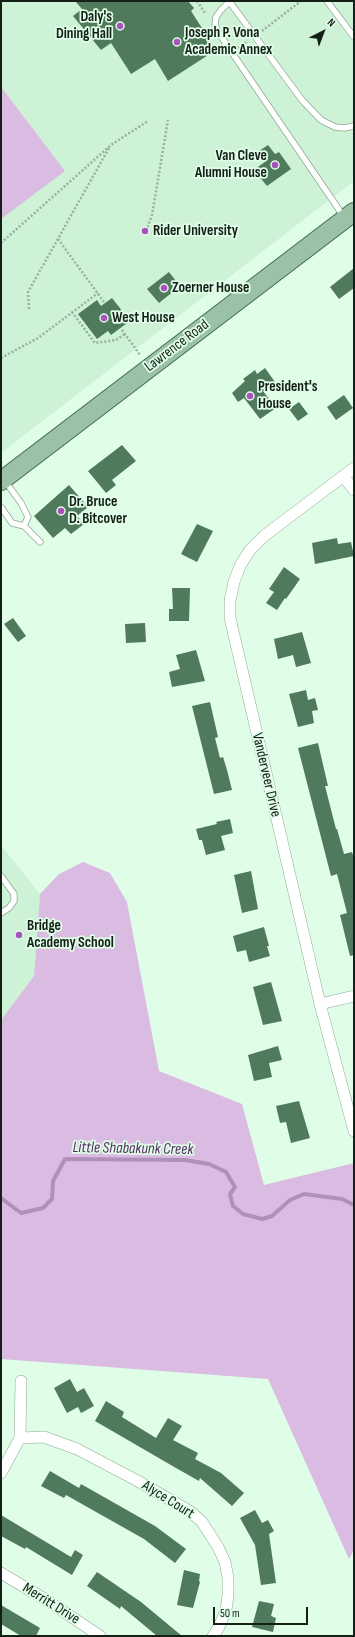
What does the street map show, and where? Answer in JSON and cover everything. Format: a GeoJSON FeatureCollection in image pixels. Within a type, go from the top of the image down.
{"type":"FeatureCollection","features":[{"type":"Feature","properties":{"kind":"main road","name":"Lawrence Road"},"geometry":{"type":"LineString","coordinates":[[4,477],[350,215]]}},
{"type":"Feature","properties":{"kind":"street","name":"Vanderveer Drive"},"geometry":{"type":"LineString","coordinates":[[354,468],[264,536],[250,550],[240,566],[230,601],[231,625],[320,1004],[354,1131]]}},
{"type":"Feature","properties":{"kind":"street"},"geometry":{"type":"LineString","coordinates":[[343,476],[354,490]]}},
{"type":"Feature","properties":{"kind":"street"},"geometry":{"type":"LineString","coordinates":[[320,1004],[354,996]]}},
{"type":"Feature","properties":{"kind":"street"},"geometry":{"type":"LineString","coordinates":[[1,1473],[20,1438],[21,1381]]}},
{"type":"Feature","properties":{"kind":"street","name":"Alyce Court"},"geometry":{"type":"LineString","coordinates":[[20,1438],[44,1437],[77,1449],[191,1512],[202,1522],[218,1547],[225,1562],[228,1578],[226,1610],[214,1636]]}},
{"type":"Feature","properties":{"kind":"street","name":"Merritt Drive"},"geometry":{"type":"LineString","coordinates":[[1,1573],[48,1600],[100,1636]]}},
{"type":"Feature","properties":{"kind":"lane"},"geometry":{"type":"LineString","coordinates":[[350,215],[220,35],[215,25],[216,17],[220,10],[229,1],[302,100],[321,120],[335,127],[353,128]]}},
{"type":"Feature","properties":{"kind":"lane"},"geometry":{"type":"LineString","coordinates":[[326,1],[354,37]]}},
{"type":"Feature","properties":{"kind":"lane"},"geometry":{"type":"LineString","coordinates":[[4,477],[28,517],[24,526]]}},
{"type":"Feature","properties":{"kind":"lane"},"geometry":{"type":"LineString","coordinates":[[1,507],[12,523],[24,526],[40,542]]}},
{"type":"Feature","properties":{"kind":"lane"},"geometry":{"type":"LineString","coordinates":[[1,876],[14,894],[14,901],[9,908],[1,913]]}},
{"type":"Feature","properties":{"kind":"path"},"geometry":{"type":"LineString","coordinates":[[197,1],[206,12]]}},
{"type":"Feature","properties":{"kind":"path"},"geometry":{"type":"LineString","coordinates":[[261,32],[301,1]]}},
{"type":"Feature","properties":{"kind":"path"},"geometry":{"type":"LineString","coordinates":[[146,231],[152,215],[168,120]]}},
{"type":"Feature","properties":{"kind":"path"},"geometry":{"type":"LineString","coordinates":[[1,243],[111,145],[148,121]]}},
{"type":"Feature","properties":{"kind":"path"},"geometry":{"type":"LineString","coordinates":[[29,309],[28,292],[111,145]]}},
{"type":"Feature","properties":{"kind":"path"},"geometry":{"type":"LineString","coordinates":[[58,238],[104,302]]}},
{"type":"Feature","properties":{"kind":"path"},"geometry":{"type":"LineString","coordinates":[[1,358],[38,338],[98,293]]}},
{"type":"Feature","properties":{"kind":"path"},"geometry":{"type":"LineString","coordinates":[[72,312],[95,343],[116,340],[125,334]]}},
{"type":"Feature","properties":{"kind":"path"},"geometry":{"type":"LineString","coordinates":[[122,330],[140,355]]}},
{"type":"Feature","properties":{"kind":"shaded area","name":"Rider University"},"geometry":{"type":"Polygon","coordinates":[[[1,1],[354,1],[354,181],[1,453],[1,1]]]}},
{"type":"Feature","properties":{"kind":"shaded area"},"geometry":{"type":"Polygon","coordinates":[[[1,87],[65,171],[1,219],[1,87]]]}},
{"type":"Feature","properties":{"kind":"shaded area","name":"Bridge Academy School"},"geometry":{"type":"Polygon","coordinates":[[[1,845],[40,894],[34,976],[1,1020],[1,845]]]}},
{"type":"Feature","properties":{"kind":"shaded area"},"geometry":{"type":"Polygon","coordinates":[[[83,862],[110,873],[127,902],[159,1071],[242,1104],[264,1185],[354,1163],[354,1550],[349,1559],[268,1379],[1,1359],[1,1020],[34,976],[40,894],[59,874],[83,862]]]}},
{"type":"Feature","properties":{"kind":"building"},"geometry":{"type":"Polygon","coordinates":[[[75,1],[188,1],[194,8],[191,11],[216,50],[168,81],[155,59],[131,74],[111,43],[101,50],[73,16],[82,9],[75,1]]]}},
{"type":"Feature","properties":{"kind":"building","name":"Van Cleve Alumni House"},"geometry":{"type":"Polygon","coordinates":[[[268,145],[275,154],[279,152],[291,169],[267,186],[254,170],[266,161],[259,151],[268,145]]]}},
{"type":"Feature","properties":{"kind":"building"},"geometry":{"type":"Polygon","coordinates":[[[354,268],[354,288],[339,299],[330,287],[354,268]]]}},
{"type":"Feature","properties":{"kind":"building","name":"Zoerner House"},"geometry":{"type":"Polygon","coordinates":[[[169,272],[180,286],[159,303],[147,289],[169,272]]]}},
{"type":"Feature","properties":{"kind":"building","name":"West House"},"geometry":{"type":"Polygon","coordinates":[[[112,298],[130,321],[111,335],[108,331],[97,339],[78,314],[97,300],[101,306],[112,298]]]}},
{"type":"Feature","properties":{"kind":"building","name":"President's House"},"geometry":{"type":"Polygon","coordinates":[[[265,368],[275,382],[263,391],[276,408],[260,419],[244,398],[238,402],[232,393],[245,381],[243,379],[255,370],[257,374],[265,368]]]}},
{"type":"Feature","properties":{"kind":"building"},"geometry":{"type":"Polygon","coordinates":[[[344,395],[353,408],[336,420],[327,407],[344,395]]]}},
{"type":"Feature","properties":{"kind":"building"},"geometry":{"type":"Polygon","coordinates":[[[299,402],[308,414],[298,421],[289,409],[299,402]]]}},
{"type":"Feature","properties":{"kind":"building"},"geometry":{"type":"Polygon","coordinates":[[[122,445],[136,461],[112,480],[116,485],[106,493],[88,471],[122,445]]]}},
{"type":"Feature","properties":{"kind":"building","name":"Dr. Bruce D. Bitcover"},"geometry":{"type":"Polygon","coordinates":[[[69,485],[88,507],[77,516],[84,524],[71,534],[65,528],[53,538],[34,516],[69,485]]]}},
{"type":"Feature","properties":{"kind":"building"},"geometry":{"type":"Polygon","coordinates":[[[197,524],[213,531],[197,562],[181,554],[197,524]]]}},
{"type":"Feature","properties":{"kind":"building"},"geometry":{"type":"Polygon","coordinates":[[[337,538],[338,544],[351,542],[354,556],[315,564],[312,543],[337,538]]]}},
{"type":"Feature","properties":{"kind":"building"},"geometry":{"type":"Polygon","coordinates":[[[284,567],[300,579],[277,610],[266,603],[274,592],[269,589],[284,567]]]}},
{"type":"Feature","properties":{"kind":"building"},"geometry":{"type":"Polygon","coordinates":[[[172,588],[190,588],[189,621],[169,621],[169,609],[173,609],[172,588]]]}},
{"type":"Feature","properties":{"kind":"building"},"geometry":{"type":"Polygon","coordinates":[[[13,618],[26,636],[18,642],[4,624],[13,618]]]}},
{"type":"Feature","properties":{"kind":"building"},"geometry":{"type":"Polygon","coordinates":[[[145,623],[146,642],[126,643],[125,624],[145,623]]]}},
{"type":"Feature","properties":{"kind":"building"},"geometry":{"type":"Polygon","coordinates":[[[302,632],[311,663],[296,667],[293,655],[278,659],[274,639],[302,632]]]}},
{"type":"Feature","properties":{"kind":"building"},"geometry":{"type":"Polygon","coordinates":[[[196,650],[205,681],[172,687],[169,672],[180,669],[176,655],[196,650]]]}},
{"type":"Feature","properties":{"kind":"building"},"geometry":{"type":"Polygon","coordinates":[[[306,690],[308,700],[315,698],[318,710],[312,711],[314,723],[298,727],[289,694],[306,690]]]}},
{"type":"Feature","properties":{"kind":"building"},"geometry":{"type":"Polygon","coordinates":[[[210,702],[218,737],[215,738],[220,758],[223,757],[232,790],[214,794],[192,706],[210,702]]]}},
{"type":"Feature","properties":{"kind":"building"},"geometry":{"type":"Polygon","coordinates":[[[318,743],[328,786],[325,786],[336,829],[344,854],[352,852],[354,859],[354,955],[350,956],[340,915],[347,913],[337,874],[331,876],[298,748],[318,743]]]}},
{"type":"Feature","properties":{"kind":"building"},"geometry":{"type":"Polygon","coordinates":[[[230,819],[233,833],[221,836],[225,850],[206,855],[202,840],[199,840],[196,829],[230,819]]]}},
{"type":"Feature","properties":{"kind":"building"},"geometry":{"type":"Polygon","coordinates":[[[251,871],[258,909],[242,913],[234,875],[251,871]]]}},
{"type":"Feature","properties":{"kind":"building"},"geometry":{"type":"Polygon","coordinates":[[[264,927],[270,956],[249,962],[246,950],[237,952],[233,936],[264,927]]]}},
{"type":"Feature","properties":{"kind":"building"},"geometry":{"type":"Polygon","coordinates":[[[271,982],[282,1021],[263,1025],[253,987],[271,982]]]}},
{"type":"Feature","properties":{"kind":"building"},"geometry":{"type":"Polygon","coordinates":[[[278,1046],[282,1060],[269,1063],[272,1077],[254,1081],[248,1055],[278,1046]]]}},
{"type":"Feature","properties":{"kind":"building"},"geometry":{"type":"Polygon","coordinates":[[[299,1101],[310,1138],[291,1143],[286,1122],[280,1123],[276,1106],[299,1101]]]}},
{"type":"Feature","properties":{"kind":"building"},"geometry":{"type":"Polygon","coordinates":[[[70,1379],[77,1392],[84,1388],[94,1406],[81,1413],[78,1407],[67,1413],[54,1388],[70,1379]]]}},
{"type":"Feature","properties":{"kind":"building"},"geometry":{"type":"Polygon","coordinates":[[[106,1401],[124,1412],[122,1417],[156,1438],[168,1418],[182,1426],[173,1440],[198,1453],[195,1459],[221,1473],[244,1493],[232,1506],[200,1478],[199,1481],[95,1421],[106,1401]]]}},
{"type":"Feature","properties":{"kind":"building"},"geometry":{"type":"Polygon","coordinates":[[[50,1471],[79,1488],[81,1484],[155,1526],[186,1549],[175,1563],[144,1539],[66,1495],[64,1498],[41,1486],[50,1471]]]}},
{"type":"Feature","properties":{"kind":"building"},"geometry":{"type":"Polygon","coordinates":[[[255,1510],[262,1523],[268,1520],[274,1531],[269,1534],[276,1583],[261,1585],[255,1545],[240,1518],[255,1510]]]}},
{"type":"Feature","properties":{"kind":"building"},"geometry":{"type":"Polygon","coordinates":[[[1,1515],[71,1557],[75,1550],[83,1555],[72,1575],[26,1547],[25,1549],[1,1536],[1,1515]]]}},
{"type":"Feature","properties":{"kind":"building"},"geometry":{"type":"Polygon","coordinates":[[[184,1570],[200,1574],[200,1582],[193,1608],[177,1605],[184,1570]]]}},
{"type":"Feature","properties":{"kind":"building"},"geometry":{"type":"Polygon","coordinates":[[[97,1572],[141,1602],[182,1636],[157,1636],[121,1606],[120,1609],[87,1586],[97,1572]]]}},
{"type":"Feature","properties":{"kind":"building"},"geometry":{"type":"Polygon","coordinates":[[[259,1601],[274,1604],[271,1616],[276,1618],[273,1632],[252,1627],[259,1601]]]}},
{"type":"Feature","properties":{"kind":"building"},"geometry":{"type":"Polygon","coordinates":[[[1,1605],[40,1628],[36,1636],[21,1636],[1,1624],[1,1605]]]}},
{"type":"Feature","properties":{"kind":"waterway","name":"Little Shabakunk Creek"},"geometry":{"type":"LineString","coordinates":[[1,1198],[21,1213],[43,1208],[52,1199],[53,1181],[65,1159],[185,1160],[209,1164],[226,1172],[235,1187],[230,1194],[233,1206],[243,1214],[262,1219],[272,1216],[290,1200],[304,1194],[342,1199],[354,1205]]}},
{"type":"Feature","properties":{"kind":"place","name":"Daly's Dining Hall"},"geometry":{"type":"Point","coordinates":[120,26]}},
{"type":"Feature","properties":{"kind":"place","name":"Joseph P. Vona Academic Annex"},"geometry":{"type":"Point","coordinates":[177,42]}},
{"type":"Feature","properties":{"kind":"place","name":"Van Cleve Alumni House"},"geometry":{"type":"Point","coordinates":[275,165]}},
{"type":"Feature","properties":{"kind":"place","name":"Rider University"},"geometry":{"type":"Point","coordinates":[145,231]}},
{"type":"Feature","properties":{"kind":"place","name":"Zoerner House"},"geometry":{"type":"Point","coordinates":[164,288]}},
{"type":"Feature","properties":{"kind":"place","name":"West House"},"geometry":{"type":"Point","coordinates":[104,318]}},
{"type":"Feature","properties":{"kind":"place","name":"President's House"},"geometry":{"type":"Point","coordinates":[250,396]}},
{"type":"Feature","properties":{"kind":"place","name":"Dr. Bruce D. Bitcover"},"geometry":{"type":"Point","coordinates":[61,511]}},
{"type":"Feature","properties":{"kind":"place","name":"Bridge Academy School"},"geometry":{"type":"Point","coordinates":[19,935]}}]}
